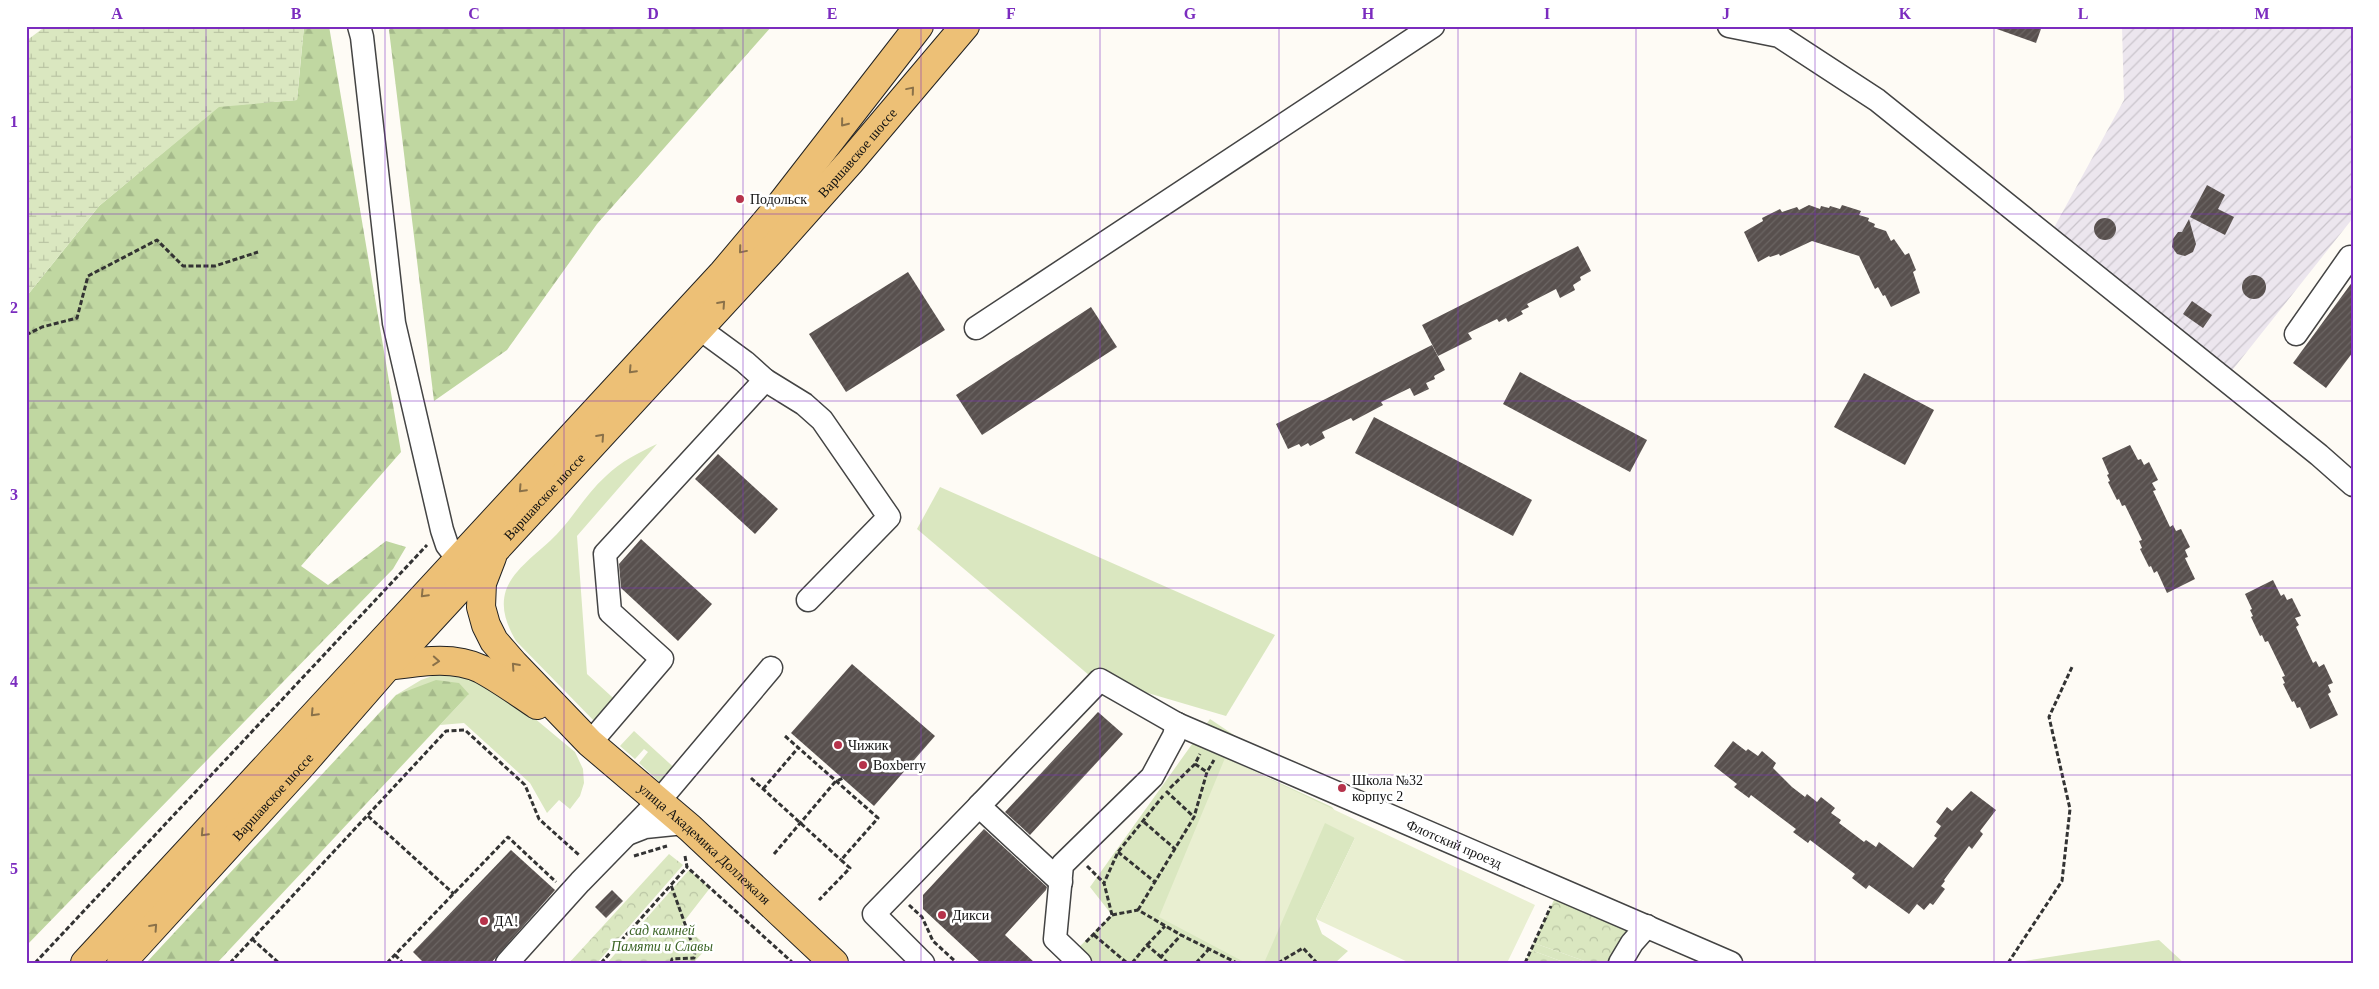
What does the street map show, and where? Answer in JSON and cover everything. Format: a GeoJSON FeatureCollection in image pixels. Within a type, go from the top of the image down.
{"type":"FeatureCollection","features":[{"type":"Feature","properties":{"kind":"main road","name":"Варшавское шоссе"},"geometry":{"type":"LineString","coordinates":[[85,963],[722,272],[781,204],[919,26]]}},
{"type":"Feature","properties":{"kind":"main road","name":"Варшавское шоссе"},"geometry":{"type":"LineString","coordinates":[[121,963],[305,762],[388,666],[844,169],[965,26]]}},
{"type":"Feature","properties":{"kind":"main road","name":"улица Академика Доллежаля"},"geometry":{"type":"LineString","coordinates":[[496,549],[482,583],[482,607],[486,625],[494,641],[581,735],[659,802],[678,834],[834,963]]}},
{"type":"Feature","properties":{"kind":"main road","name":"улица Академика Доллежаля"},"geometry":{"type":"LineString","coordinates":[[388,666],[428,660],[463,663],[480,669],[581,735]]}},
{"type":"Feature","properties":{"kind":"street"},"geometry":{"type":"LineString","coordinates":[[976,328],[1433,26]]}},
{"type":"Feature","properties":{"kind":"street"},"geometry":{"type":"LineString","coordinates":[[1729,26],[1779,36],[1876,100],[2318,455],[2353,486]]}},
{"type":"Feature","properties":{"kind":"street"},"geometry":{"type":"LineString","coordinates":[[363,30],[394,323],[442,530],[447,545],[458,559]]}},
{"type":"Feature","properties":{"kind":"street"},"geometry":{"type":"LineString","coordinates":[[2296,334],[2350,257],[2353,258]]}},
{"type":"Feature","properties":{"kind":"street"},"geometry":{"type":"LineString","coordinates":[[700,328],[745,362],[765,380],[804,404],[822,420],[889,517],[808,600]]}},
{"type":"Feature","properties":{"kind":"street"},"geometry":{"type":"LineString","coordinates":[[581,735],[662,659],[610,612],[606,554],[765,380]]}},
{"type":"Feature","properties":{"kind":"street"},"geometry":{"type":"LineString","coordinates":[[507,963],[594,867],[659,802],[771,668]]}},
{"type":"Feature","properties":{"kind":"street","name":"Флотский проезд"},"geometry":{"type":"LineString","coordinates":[[981,804],[1100,680],[1175,730],[1559,889],[1731,963]]}},
{"type":"Feature","properties":{"kind":"street"},"geometry":{"type":"LineString","coordinates":[[1076,959],[1055,939],[1062,865],[1152,777],[1175,730]]}},
{"type":"Feature","properties":{"kind":"street"},"geometry":{"type":"LineString","coordinates":[[624,836],[632,816],[636,783]]}},
{"type":"Feature","properties":{"kind":"street"},"geometry":{"type":"LineString","coordinates":[[922,963],[874,914],[981,804],[1061,882]]}},
{"type":"Feature","properties":{"kind":"street"},"geometry":{"type":"LineString","coordinates":[[624,836],[645,827],[678,834]]}},
{"type":"Feature","properties":{"kind":"street"},"geometry":{"type":"LineString","coordinates":[[1620,963],[1632,943],[1646,926]]}},
{"type":"Feature","properties":{"kind":"path"},"geometry":{"type":"LineString","coordinates":[[26,335],[42,327],[77,318],[88,276],[157,240],[183,266],[215,266],[258,252]]}},
{"type":"Feature","properties":{"kind":"path"},"geometry":{"type":"LineString","coordinates":[[35,963],[442,530]]}},
{"type":"Feature","properties":{"kind":"path"},"geometry":{"type":"LineString","coordinates":[[2008,963],[2062,881],[2070,809],[2049,717],[2072,666]]}},
{"type":"Feature","properties":{"kind":"path"},"geometry":{"type":"LineString","coordinates":[[230,963],[446,732],[465,730],[525,785],[539,819],[594,867]]}},
{"type":"Feature","properties":{"kind":"path"},"geometry":{"type":"LineString","coordinates":[[1112,915],[1104,883],[1118,852],[1144,822],[1166,791],[1195,764],[1203,749],[1175,730]]}},
{"type":"Feature","properties":{"kind":"path"},"geometry":{"type":"LineString","coordinates":[[785,736],[878,818],[841,860]]}},
{"type":"Feature","properties":{"kind":"path"},"geometry":{"type":"LineString","coordinates":[[762,789],[798,748]]}},
{"type":"Feature","properties":{"kind":"path"},"geometry":{"type":"LineString","coordinates":[[1138,910],[1194,817],[1207,772],[1215,754]]}},
{"type":"Feature","properties":{"kind":"path"},"geometry":{"type":"LineString","coordinates":[[1195,764],[1207,772]]}},
{"type":"Feature","properties":{"kind":"path"},"geometry":{"type":"LineString","coordinates":[[750,778],[850,868],[820,900]]}},
{"type":"Feature","properties":{"kind":"path"},"geometry":{"type":"LineString","coordinates":[[774,854],[835,782],[843,778]]}},
{"type":"Feature","properties":{"kind":"path"},"geometry":{"type":"LineString","coordinates":[[1166,791],[1194,817]]}},
{"type":"Feature","properties":{"kind":"path"},"geometry":{"type":"LineString","coordinates":[[368,816],[454,894]]}},
{"type":"Feature","properties":{"kind":"path"},"geometry":{"type":"LineString","coordinates":[[1144,822],[1175,849]]}},
{"type":"Feature","properties":{"kind":"path"},"geometry":{"type":"LineString","coordinates":[[629,857],[678,834]]}},
{"type":"Feature","properties":{"kind":"path"},"geometry":{"type":"LineString","coordinates":[[387,963],[508,837],[570,894]]}},
{"type":"Feature","properties":{"kind":"path"},"geometry":{"type":"LineString","coordinates":[[601,963],[687,867],[688,858],[680,851]]}},
{"type":"Feature","properties":{"kind":"path"},"geometry":{"type":"LineString","coordinates":[[1118,852],[1155,882]]}},
{"type":"Feature","properties":{"kind":"path"},"geometry":{"type":"LineString","coordinates":[[687,867],[793,963]]}},
{"type":"Feature","properties":{"kind":"path"},"geometry":{"type":"LineString","coordinates":[[671,885],[695,952],[694,958],[672,959],[671,963]]}},
{"type":"Feature","properties":{"kind":"path"},"geometry":{"type":"LineString","coordinates":[[1525,963],[1559,889]]}},
{"type":"Feature","properties":{"kind":"path"},"geometry":{"type":"LineString","coordinates":[[895,893],[922,917],[933,941],[957,963]]}},
{"type":"Feature","properties":{"kind":"path"},"geometry":{"type":"LineString","coordinates":[[1076,959],[1112,915],[1138,910],[1181,936],[1237,963]]}},
{"type":"Feature","properties":{"kind":"path"},"geometry":{"type":"LineString","coordinates":[[1132,963],[1165,926]]}},
{"type":"Feature","properties":{"kind":"path"},"geometry":{"type":"LineString","coordinates":[[1094,935],[1127,963]]}},
{"type":"Feature","properties":{"kind":"path"},"geometry":{"type":"LineString","coordinates":[[1161,957],[1181,936]]}},
{"type":"Feature","properties":{"kind":"path"},"geometry":{"type":"LineString","coordinates":[[252,939],[279,963]]}},
{"type":"Feature","properties":{"kind":"path"},"geometry":{"type":"LineString","coordinates":[[1147,945],[1168,963]]}},
{"type":"Feature","properties":{"kind":"path"},"geometry":{"type":"LineString","coordinates":[[1278,963],[1303,948],[1317,963]]}},
{"type":"Feature","properties":{"kind":"path"},"geometry":{"type":"LineString","coordinates":[[1196,963],[1209,949]]}},
{"type":"Feature","properties":{"kind":"path"},"geometry":{"type":"LineString","coordinates":[[395,955],[403,963]]}},
{"type":"Feature","properties":{"kind":"shaded area"},"geometry":{"type":"Polygon","coordinates":[[[2122,26],[2213,26],[2220,31],[2224,26],[2353,26],[2353,218],[2230,373],[2050,235],[2124,100],[2122,26]]]}},
{"type":"Feature","properties":{"kind":"green space"},"geometry":{"type":"Polygon","coordinates":[[[46,26],[304,26],[297,100],[219,107],[99,206],[26,297],[26,41],[46,26]]]}},
{"type":"Feature","properties":{"kind":"green space"},"geometry":{"type":"Polygon","coordinates":[[[304,26],[329,26],[401,452],[301,566],[328,585],[386,541],[406,547],[393,569],[26,946],[26,297],[99,206],[219,106],[297,100],[304,26]]]}},
{"type":"Feature","properties":{"kind":"green space"},"geometry":{"type":"Polygon","coordinates":[[[391,26],[772,26],[597,224],[507,350],[434,401],[389,30],[391,26]]]}},
{"type":"Feature","properties":{"kind":"green space"},"geometry":{"type":"Polygon","coordinates":[[[657,444],[577,536],[587,674],[623,707],[599,726],[516,641],[505,617],[504,597],[515,574],[557,534],[599,483],[624,462],[657,444]]]}},
{"type":"Feature","properties":{"kind":"green space"},"geometry":{"type":"Polygon","coordinates":[[[940,487],[1275,635],[1226,716],[1090,676],[917,529],[940,487]]]}},
{"type":"Feature","properties":{"kind":"green space"},"geometry":{"type":"Polygon","coordinates":[[[449,670],[492,683],[575,752],[583,769],[584,783],[580,796],[570,809],[559,800],[547,813],[530,783],[464,723],[440,725],[468,695],[442,681],[396,695],[421,680],[449,670]]]}},
{"type":"Feature","properties":{"kind":"green space"},"geometry":{"type":"Polygon","coordinates":[[[436,680],[459,683],[469,694],[217,963],[146,963],[396,695],[436,680]]]}},
{"type":"Feature","properties":{"kind":"green space"},"geometry":{"type":"Polygon","coordinates":[[[1210,719],[1234,735],[1225,758],[1332,807],[1355,838],[1316,919],[1322,934],[1348,951],[1335,963],[1089,963],[1075,951],[1112,915],[1090,887],[1210,719]]]}},
{"type":"Feature","properties":{"kind":"green space"},"geometry":{"type":"Polygon","coordinates":[[[634,731],[680,773],[666,788],[639,763],[648,752],[644,749],[635,759],[620,746],[634,731]]]}},
{"type":"Feature","properties":{"kind":"green space"},"geometry":{"type":"Polygon","coordinates":[[[1225,758],[1535,905],[1507,963],[1410,963],[1316,919],[1355,838],[1325,823],[1264,963],[1246,963],[1159,917],[1225,758]]]}},
{"type":"Feature","properties":{"kind":"green space"},"geometry":{"type":"Polygon","coordinates":[[[669,854],[683,865],[597,963],[569,963],[669,854]]]}},
{"type":"Feature","properties":{"kind":"green space","name":"сад камней Памяти и Славы"},"geometry":{"type":"Polygon","coordinates":[[[689,870],[710,888],[682,924],[708,947],[693,963],[607,963],[689,870]]]}},
{"type":"Feature","properties":{"kind":"green space"},"geometry":{"type":"Polygon","coordinates":[[[1559,889],[1633,920],[1615,963],[1590,963],[1534,943],[1559,889]]]}},
{"type":"Feature","properties":{"kind":"green space"},"geometry":{"type":"Polygon","coordinates":[[[2159,940],[2184,963],[2012,963],[2159,940]]]}},
{"type":"Feature","properties":{"kind":"green space"},"geometry":{"type":"Polygon","coordinates":[[[1534,943],[1590,963],[1566,963],[1531,950],[1534,943]]]}},
{"type":"Feature","properties":{"kind":"green space"},"geometry":{"type":"Polygon","coordinates":[[[1531,950],[1566,963],[1525,963],[1531,950]]]}},
{"type":"Feature","properties":{"kind":"building"},"geometry":{"type":"Polygon","coordinates":[[[1995,26],[2042,26],[2036,43],[1994,28],[1995,26]]]}},
{"type":"Feature","properties":{"kind":"building"},"geometry":{"type":"Polygon","coordinates":[[[2207,185],[2225,195],[2218,209],[2234,217],[2225,235],[2190,217],[2207,185]]]}},
{"type":"Feature","properties":{"kind":"building"},"geometry":{"type":"Polygon","coordinates":[[[1809,205],[1820,209],[1821,206],[1829,208],[1830,206],[1840,209],[1842,205],[1861,211],[1859,215],[1869,218],[1868,221],[1875,224],[1874,227],[1886,231],[1891,241],[1894,239],[1905,255],[1909,253],[1916,270],[1913,272],[1920,293],[1891,307],[1885,295],[1883,296],[1878,287],[1875,289],[1859,256],[1812,241],[1780,256],[1779,254],[1769,256],[1758,262],[1744,232],[1763,221],[1762,218],[1780,209],[1782,212],[1797,207],[1799,210],[1809,205]]]}},
{"type":"Feature","properties":{"kind":"building"},"geometry":{"type":"Polygon","coordinates":[[[2105,218],[2113,221],[2116,229],[2113,237],[2105,240],[2097,237],[2094,229],[2097,221],[2105,218]]]}},
{"type":"Feature","properties":{"kind":"building"},"geometry":{"type":"Polygon","coordinates":[[[2189,219],[2196,244],[2193,252],[2185,256],[2177,254],[2172,247],[2173,239],[2178,232],[2182,232],[2189,219]]]}},
{"type":"Feature","properties":{"kind":"building"},"geometry":{"type":"Polygon","coordinates":[[[1578,246],[1591,271],[1580,277],[1581,280],[1573,285],[1575,290],[1560,298],[1556,289],[1527,304],[1529,307],[1521,311],[1523,314],[1508,322],[1506,318],[1499,322],[1497,319],[1468,333],[1472,339],[1438,356],[1422,325],[1578,246]]]}},
{"type":"Feature","properties":{"kind":"building"},"geometry":{"type":"Polygon","coordinates":[[[908,272],[945,330],[846,392],[809,334],[908,272]]]}},
{"type":"Feature","properties":{"kind":"building"},"geometry":{"type":"Polygon","coordinates":[[[2254,275],[2259,276],[2265,282],[2265,292],[2259,298],[2254,299],[2249,298],[2243,292],[2242,287],[2243,282],[2249,276],[2254,275]]]}},
{"type":"Feature","properties":{"kind":"building"},"geometry":{"type":"Polygon","coordinates":[[[2353,281],[2353,352],[2326,388],[2293,363],[2353,281]]]}},
{"type":"Feature","properties":{"kind":"building"},"geometry":{"type":"Polygon","coordinates":[[[2192,301],[2212,315],[2203,328],[2183,314],[2192,301]]]}},
{"type":"Feature","properties":{"kind":"building"},"geometry":{"type":"Polygon","coordinates":[[[1091,307],[1117,347],[982,435],[956,395],[1091,307]]]}},
{"type":"Feature","properties":{"kind":"building"},"geometry":{"type":"Polygon","coordinates":[[[1432,345],[1445,370],[1434,376],[1435,379],[1426,383],[1429,389],[1414,396],[1410,388],[1381,402],[1383,405],[1353,421],[1351,418],[1322,432],[1325,438],[1310,446],[1308,443],[1301,447],[1299,444],[1288,449],[1276,424],[1432,345]]]}},
{"type":"Feature","properties":{"kind":"building"},"geometry":{"type":"Polygon","coordinates":[[[1520,372],[1647,440],[1630,472],[1503,404],[1520,372]]]}},
{"type":"Feature","properties":{"kind":"building"},"geometry":{"type":"Polygon","coordinates":[[[1864,373],[1934,410],[1905,465],[1834,427],[1864,373]]]}},
{"type":"Feature","properties":{"kind":"building"},"geometry":{"type":"Polygon","coordinates":[[[1374,417],[1532,500],[1513,536],[1355,453],[1374,417]]]}},
{"type":"Feature","properties":{"kind":"building"},"geometry":{"type":"Polygon","coordinates":[[[2130,445],[2138,460],[2141,459],[2144,465],[2149,462],[2158,480],[2152,483],[2156,490],[2153,491],[2170,527],[2173,525],[2176,531],[2181,529],[2190,547],[2185,550],[2188,557],[2185,558],[2195,579],[2167,593],[2157,571],[2154,573],[2151,566],[2149,567],[2140,549],[2142,548],[2139,541],[2142,540],[2125,505],[2122,506],[2119,499],[2117,500],[2108,482],[2110,481],[2107,475],[2109,474],[2102,458],[2130,445]]]}},
{"type":"Feature","properties":{"kind":"building"},"geometry":{"type":"Polygon","coordinates":[[[718,454],[778,509],[755,534],[695,479],[718,454]]]}},
{"type":"Feature","properties":{"kind":"building"},"geometry":{"type":"Polygon","coordinates":[[[641,539],[712,604],[678,641],[621,588],[619,564],[641,539]]]}},
{"type":"Feature","properties":{"kind":"building"},"geometry":{"type":"Polygon","coordinates":[[[2273,580],[2281,596],[2284,594],[2287,600],[2292,598],[2301,616],[2295,618],[2299,625],[2296,627],[2313,663],[2316,661],[2319,667],[2324,664],[2333,683],[2328,685],[2331,692],[2328,694],[2338,715],[2310,729],[2300,707],[2297,708],[2294,701],[2292,702],[2283,684],[2285,683],[2282,677],[2285,676],[2268,641],[2265,642],[2262,635],[2260,636],[2251,617],[2253,616],[2250,610],[2252,609],[2245,594],[2273,580]]]}},
{"type":"Feature","properties":{"kind":"building"},"geometry":{"type":"Polygon","coordinates":[[[852,664],[935,736],[874,806],[791,733],[852,664]]]}},
{"type":"Feature","properties":{"kind":"building"},"geometry":{"type":"Polygon","coordinates":[[[1098,712],[1123,734],[1030,835],[1005,812],[1098,712]]]}},
{"type":"Feature","properties":{"kind":"building"},"geometry":{"type":"Polygon","coordinates":[[[1733,741],[1746,751],[1748,749],[1758,756],[1762,751],[1776,763],[1773,768],[1792,787],[1805,797],[1807,794],[1817,802],[1821,797],[1835,808],[1831,813],[1841,820],[1839,823],[1864,842],[1866,840],[1876,847],[1879,842],[1913,868],[1937,838],[1934,836],[1941,826],[1936,822],[1947,807],[1952,811],[1971,791],[1996,810],[1980,831],[1983,834],[1972,849],[1969,846],[1944,880],[1941,886],[1945,889],[1933,905],[1930,903],[1924,910],[1917,904],[1909,914],[1869,885],[1866,889],[1852,878],[1855,874],[1810,840],[1808,843],[1793,832],[1796,829],[1751,795],[1749,798],[1734,787],[1737,784],[1714,766],[1733,741]]]}},
{"type":"Feature","properties":{"kind":"building"},"geometry":{"type":"Polygon","coordinates":[[[984,829],[1047,887],[1005,935],[1035,963],[981,963],[923,909],[923,895],[984,829]]]}},
{"type":"Feature","properties":{"kind":"building"},"geometry":{"type":"Polygon","coordinates":[[[511,850],[555,890],[491,963],[424,963],[413,952],[511,850]]]}},
{"type":"Feature","properties":{"kind":"building"},"geometry":{"type":"Polygon","coordinates":[[[612,890],[623,901],[606,918],[595,907],[612,890]]]}},
{"type":"Feature","properties":{"kind":"place","name":"Подольск"},"geometry":{"type":"Point","coordinates":[740,199]}},
{"type":"Feature","properties":{"kind":"place","name":"Чижик"},"geometry":{"type":"Point","coordinates":[838,745]}},
{"type":"Feature","properties":{"kind":"place","name":"Boxberry"},"geometry":{"type":"Point","coordinates":[863,765]}},
{"type":"Feature","properties":{"kind":"place","name":"Школа №32 корпус 2"},"geometry":{"type":"Point","coordinates":[1342,788]}},
{"type":"Feature","properties":{"kind":"place","name":"Дикси"},"geometry":{"type":"Point","coordinates":[942,915]}},
{"type":"Feature","properties":{"kind":"place","name":"ДА!"},"geometry":{"type":"Point","coordinates":[484,921]}}]}
